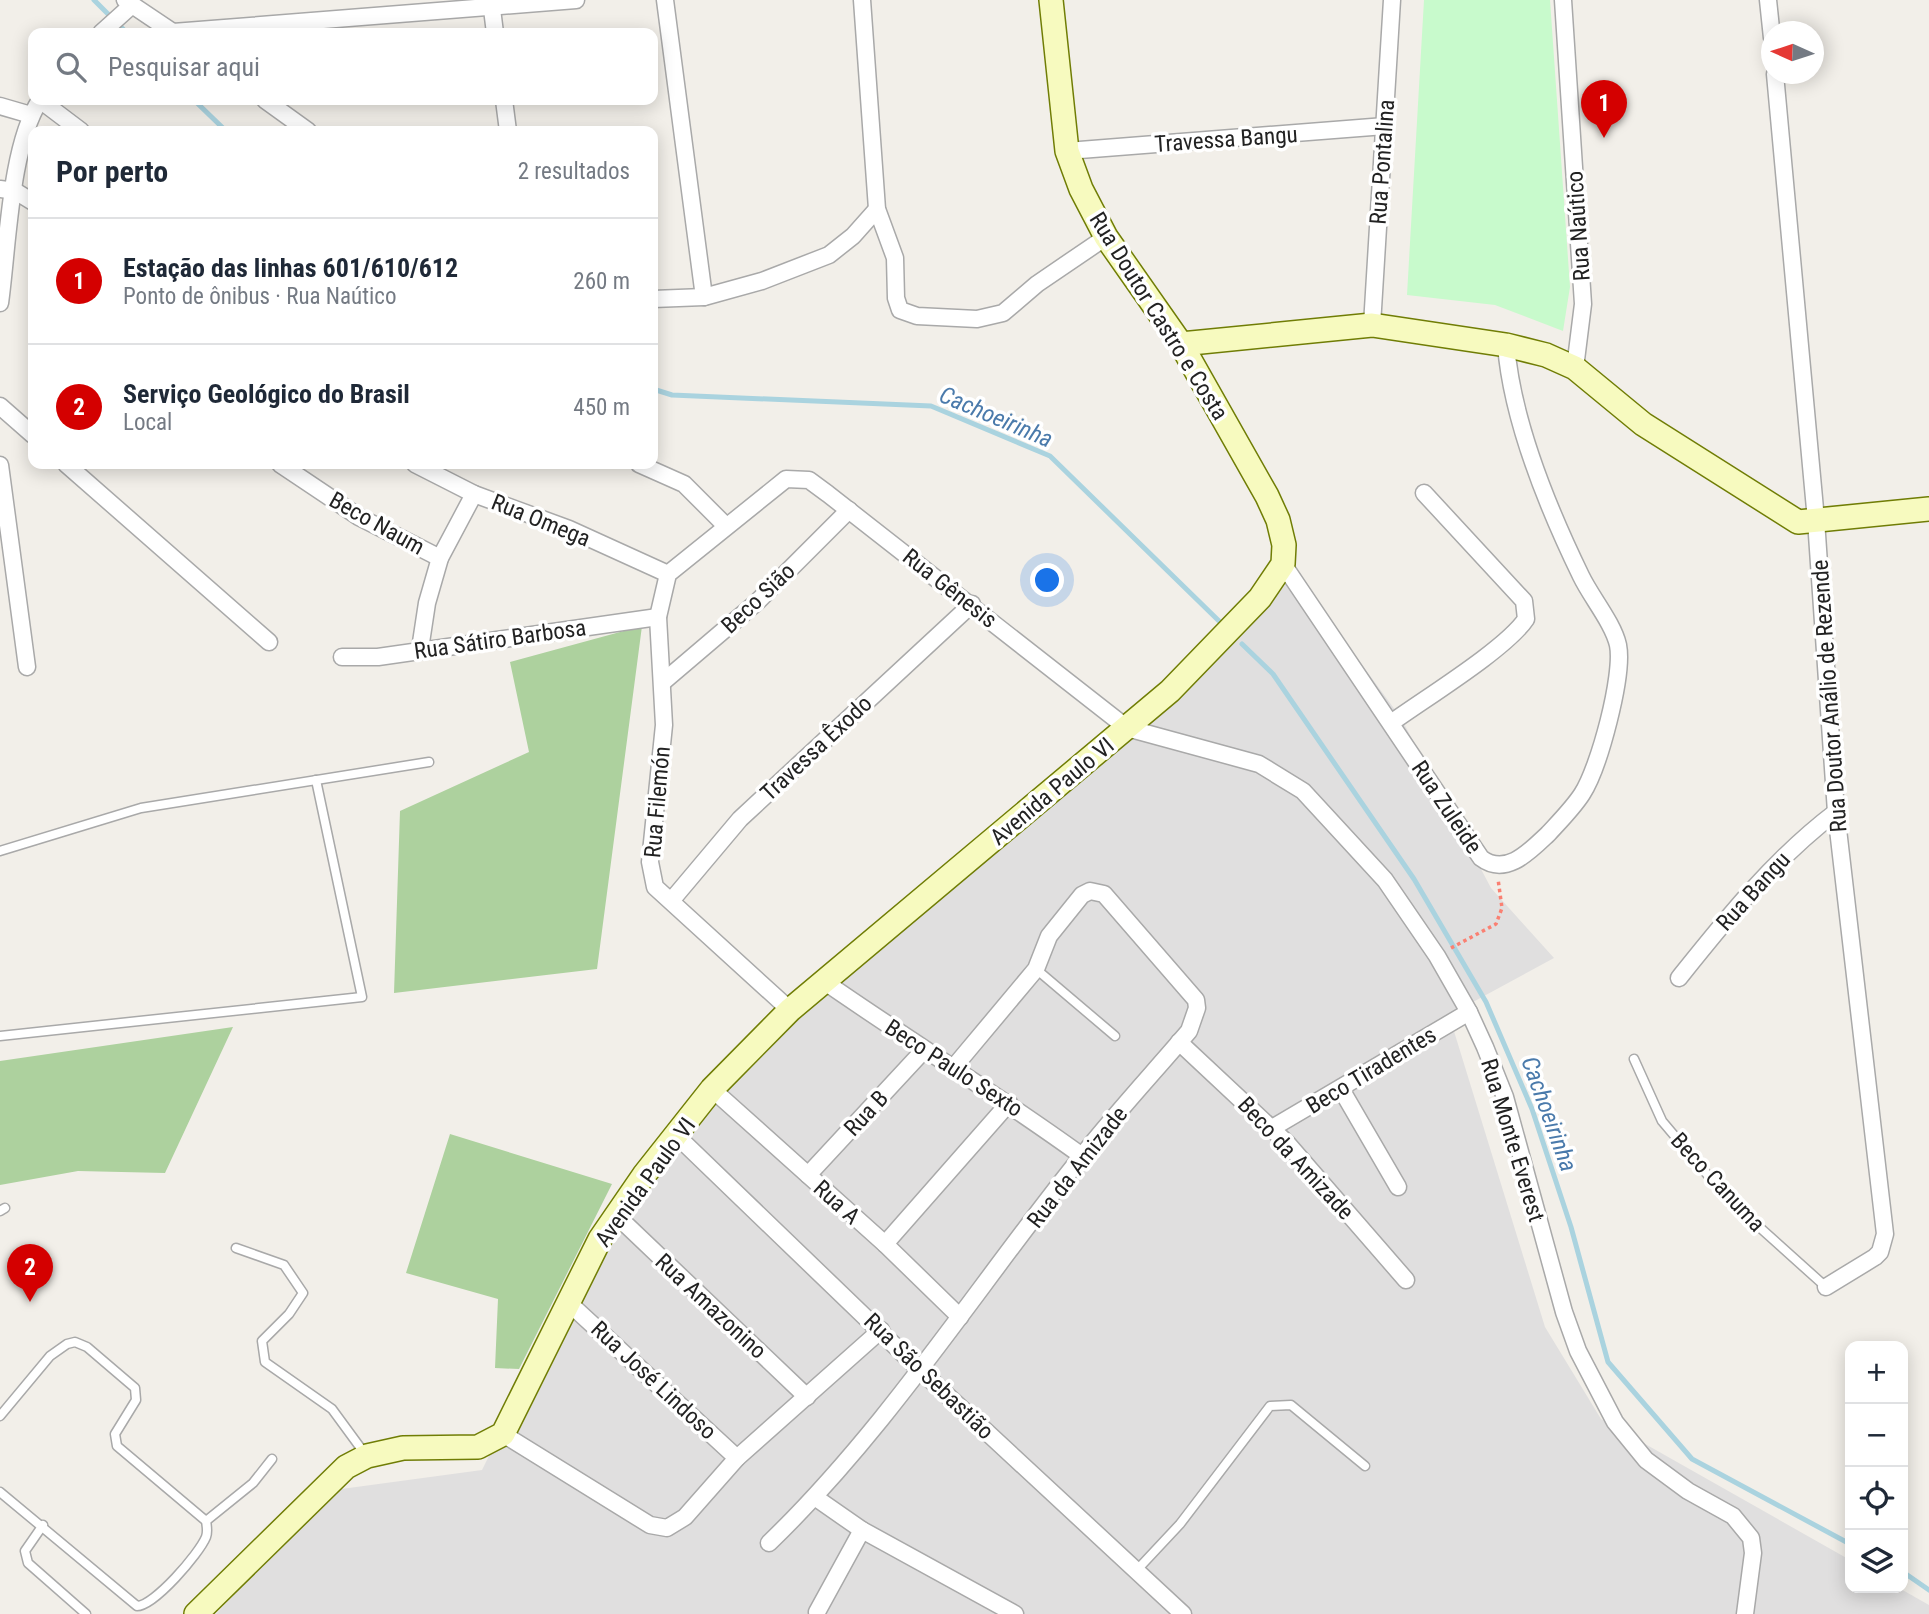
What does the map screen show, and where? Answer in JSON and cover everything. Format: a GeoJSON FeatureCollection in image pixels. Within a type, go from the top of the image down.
{"type":"FeatureCollection","features":[{"type":"Feature","properties":{"kind":"street"},"geometry":{"type":"LineString","coordinates":[[228,28],[491,4],[576,0]]}},
{"type":"Feature","properties":{"kind":"street"},"geometry":{"type":"LineString","coordinates":[[665,0],[704,297]]}},
{"type":"Feature","properties":{"kind":"street"},"geometry":{"type":"LineString","coordinates":[[862,0],[877,209],[894,258],[896,298],[900,310],[906,314],[940,318],[976,319],[1003,313],[1037,284],[1106,237]]}},
{"type":"Feature","properties":{"kind":"street","name":"Rua Doutor Castro e Costa"},"geometry":{"type":"LineString","coordinates":[[1051,0],[1067,151],[1106,237],[1181,344],[1267,496],[1281,533],[1283,564]]}},
{"type":"Feature","properties":{"kind":"street","name":"Rua Pontalina"},"geometry":{"type":"LineString","coordinates":[[1372,324],[1392,0]]}},
{"type":"Feature","properties":{"kind":"street","name":"Rua Naútico"},"geometry":{"type":"LineString","coordinates":[[1563,0],[1583,304],[1575,368]]}},
{"type":"Feature","properties":{"kind":"street"},"geometry":{"type":"LineString","coordinates":[[1768,0],[1770,21]]}},
{"type":"Feature","properties":{"kind":"street"},"geometry":{"type":"LineString","coordinates":[[106,28],[129,2],[166,28]]}},
{"type":"Feature","properties":{"kind":"street"},"geometry":{"type":"LineString","coordinates":[[491,4],[494,28]]}},
{"type":"Feature","properties":{"kind":"street","name":"Rua Doutor Análio de Rezende"},"geometry":{"type":"LineString","coordinates":[[1776,84],[1816,520],[1836,812],[1885,1234],[1880,1252],[1875,1257],[1826,1287]]}},
{"type":"Feature","properties":{"kind":"street"},"geometry":{"type":"LineString","coordinates":[[0,303],[7,190],[31,115],[37,105]]}},
{"type":"Feature","properties":{"kind":"street"},"geometry":{"type":"LineString","coordinates":[[47,105],[74,126]]}},
{"type":"Feature","properties":{"kind":"street"},"geometry":{"type":"LineString","coordinates":[[272,105],[301,126]]}},
{"type":"Feature","properties":{"kind":"street"},"geometry":{"type":"LineString","coordinates":[[505,105],[507,126]]}},
{"type":"Feature","properties":{"kind":"street"},"geometry":{"type":"LineString","coordinates":[[0,106],[31,115]]}},
{"type":"Feature","properties":{"kind":"street","name":"Travessa Bangu"},"geometry":{"type":"LineString","coordinates":[[1067,151],[1385,127]]}},
{"type":"Feature","properties":{"kind":"street"},"geometry":{"type":"LineString","coordinates":[[7,190],[28,200]]}},
{"type":"Feature","properties":{"kind":"street"},"geometry":{"type":"LineString","coordinates":[[658,299],[704,297],[762,281],[829,255],[853,236],[877,209]]}},
{"type":"Feature","properties":{"kind":"street"},"geometry":{"type":"LineString","coordinates":[[1181,344],[1372,324],[1506,345],[1546,355],[1575,368],[1665,438],[1798,522],[1929,509]]}},
{"type":"Feature","properties":{"kind":"street","name":"Rua Zuleide"},"geometry":{"type":"LineString","coordinates":[[1283,564],[1481,859],[1496,866],[1505,866],[1532,849],[1583,793],[1612,709],[1619,648],[1614,632],[1581,576],[1518,414],[1509,386],[1506,345]]}},
{"type":"Feature","properties":{"kind":"street"},"geometry":{"type":"LineString","coordinates":[[0,406],[28,431]]}},
{"type":"Feature","properties":{"kind":"street"},"geometry":{"type":"LineString","coordinates":[[0,465],[27,667]]}},
{"type":"Feature","properties":{"kind":"street"},"geometry":{"type":"LineString","coordinates":[[72,469],[269,642]]}},
{"type":"Feature","properties":{"kind":"street","name":"Beco Naum"},"geometry":{"type":"LineString","coordinates":[[287,469],[359,517],[440,558]]}},
{"type":"Feature","properties":{"kind":"street","name":"Rua Omega"},"geometry":{"type":"LineString","coordinates":[[425,469],[474,494],[569,529],[668,575]]}},
{"type":"Feature","properties":{"kind":"street"},"geometry":{"type":"LineString","coordinates":[[650,469],[684,484],[725,525],[668,575]]}},
{"type":"Feature","properties":{"kind":"street","name":"Rua Gênesis"},"geometry":{"type":"LineString","coordinates":[[725,525],[786,479],[796,477],[809,480],[972,604],[1127,728]]}},
{"type":"Feature","properties":{"kind":"street"},"geometry":{"type":"LineString","coordinates":[[1391,723],[1501,643],[1526,619],[1524,601],[1424,493]]}},
{"type":"Feature","properties":{"kind":"street"},"geometry":{"type":"LineString","coordinates":[[420,649],[427,603],[440,558],[474,494]]}},
{"type":"Feature","properties":{"kind":"street","name":"Beco Sião"},"geometry":{"type":"LineString","coordinates":[[663,682],[757,602],[849,510]]}},
{"type":"Feature","properties":{"kind":"street"},"geometry":{"type":"LineString","coordinates":[[1127,728],[1170,691],[1260,598],[1283,564]]}},
{"type":"Feature","properties":{"kind":"street","name":"Rua Filemón"},"geometry":{"type":"LineString","coordinates":[[668,575],[657,617],[664,725],[650,862],[655,887],[790,1010]]}},
{"type":"Feature","properties":{"kind":"street","name":"Travessa Êxodo"},"geometry":{"type":"LineString","coordinates":[[671,901],[740,819],[972,604]]}},
{"type":"Feature","properties":{"kind":"street","name":"Rua Sátiro Barbosa"},"geometry":{"type":"LineString","coordinates":[[342,657],[378,657],[657,617]]}},
{"type":"Feature","properties":{"kind":"street","name":"Avenida Paulo VI"},"geometry":{"type":"LineString","coordinates":[[503,1434],[600,1239],[615,1215],[712,1089],[790,1010],[1127,728]]}},
{"type":"Feature","properties":{"kind":"street","name":"Rua Monte Everest"},"geometry":{"type":"LineString","coordinates":[[1127,728],[1259,764],[1303,791],[1385,880],[1437,956],[1469,1012],[1505,1097],[1544,1242],[1578,1351],[1615,1422],[1646,1460],[1688,1491],[1733,1516],[1746,1529],[1753,1553],[1745,1614]]}},
{"type":"Feature","properties":{"kind":"street","name":"Rua Bangu"},"geometry":{"type":"LineString","coordinates":[[1679,978],[1743,898],[1800,839],[1836,812]]}},
{"type":"Feature","properties":{"kind":"street","name":"Rua da Amizade"},"geometry":{"type":"LineString","coordinates":[[769,1543],[816,1498],[921,1371],[1082,1156],[1189,1031],[1197,1008],[1196,1000],[1166,962],[1104,894],[1093,890],[1082,895],[1049,936],[1036,969]]}},
{"type":"Feature","properties":{"kind":"street"},"geometry":{"type":"LineString","coordinates":[[954,1067],[1036,969]]}},
{"type":"Feature","properties":{"kind":"street","name":"Beco Paulo Sexto"},"geometry":{"type":"LineString","coordinates":[[825,982],[924,1050],[1009,1103],[1082,1156]]}},
{"type":"Feature","properties":{"kind":"street","name":"Beco Tiradentes"},"geometry":{"type":"LineString","coordinates":[[1272,1128],[1469,1012]]}},
{"type":"Feature","properties":{"kind":"street","name":"Beco da Amizade"},"geometry":{"type":"LineString","coordinates":[[1179,1042],[1272,1128],[1406,1280]]}},
{"type":"Feature","properties":{"kind":"street","name":"Rua B"},"geometry":{"type":"LineString","coordinates":[[808,1175],[924,1050]]}},
{"type":"Feature","properties":{"kind":"street","name":"Rua A"},"geometry":{"type":"LineString","coordinates":[[712,1089],[885,1244],[960,1317]]}},
{"type":"Feature","properties":{"kind":"street"},"geometry":{"type":"LineString","coordinates":[[1341,1089],[1398,1187]]}},
{"type":"Feature","properties":{"kind":"street"},"geometry":{"type":"LineString","coordinates":[[885,1244],[1009,1103]]}},
{"type":"Feature","properties":{"kind":"street","name":"Rua São Sebastião"},"geometry":{"type":"LineString","coordinates":[[677,1136],[921,1371],[1136,1571],[1174,1611]]}},
{"type":"Feature","properties":{"kind":"street","name":"Rua Amazonino"},"geometry":{"type":"LineString","coordinates":[[615,1215],[807,1397]]}},
{"type":"Feature","properties":{"kind":"street","name":"Rua José Lindoso"},"geometry":{"type":"LineString","coordinates":[[570,1304],[737,1458]]}},
{"type":"Feature","properties":{"kind":"street"},"geometry":{"type":"LineString","coordinates":[[196,1614],[334,1476],[367,1456],[403,1447],[478,1447],[503,1434],[650,1525],[667,1528],[685,1517],[737,1458],[881,1330]]}},
{"type":"Feature","properties":{"kind":"street"},"geometry":{"type":"LineString","coordinates":[[816,1498],[862,1530],[1015,1614]]}},
{"type":"Feature","properties":{"kind":"street"},"geometry":{"type":"LineString","coordinates":[[817,1612],[862,1530]]}},
{"type":"Feature","properties":{"kind":"lane"},"geometry":{"type":"LineString","coordinates":[[0,851],[141,808],[429,762]]}},
{"type":"Feature","properties":{"kind":"lane"},"geometry":{"type":"LineString","coordinates":[[0,1036],[362,997],[316,780]]}},
{"type":"Feature","properties":{"kind":"lane"},"geometry":{"type":"LineString","coordinates":[[1036,969],[1115,1035]]}},
{"type":"Feature","properties":{"kind":"lane","name":"Beco Canuma"},"geometry":{"type":"LineString","coordinates":[[1634,1059],[1662,1121],[1728,1199],[1826,1287]]}},
{"type":"Feature","properties":{"kind":"lane"},"geometry":{"type":"LineString","coordinates":[[236,1248],[284,1265],[303,1293],[289,1314],[262,1341],[265,1362],[332,1409],[367,1456]]}},
{"type":"Feature","properties":{"kind":"lane"},"geometry":{"type":"LineString","coordinates":[[0,1416],[59,1348],[80,1344],[135,1388],[136,1400],[115,1434],[117,1446],[177,1500],[206,1521]]}},
{"type":"Feature","properties":{"kind":"lane"},"geometry":{"type":"LineString","coordinates":[[1136,1571],[1180,1524],[1270,1406],[1291,1405],[1365,1466]]}},
{"type":"Feature","properties":{"kind":"lane"},"geometry":{"type":"LineString","coordinates":[[0,1492],[43,1525],[132,1604],[141,1607],[150,1604],[193,1557],[205,1539],[206,1521],[253,1483],[272,1459]]}},
{"type":"Feature","properties":{"kind":"lane"},"geometry":{"type":"LineString","coordinates":[[43,1525],[25,1551],[28,1563],[86,1614]]}},
{"type":"Feature","properties":{"kind":"path"},"geometry":{"type":"LineString","coordinates":[[1455,945],[1496,924],[1502,908],[1496,866]]}},
{"type":"Feature","properties":{"kind":"shaded area"},"geometry":{"type":"Polygon","coordinates":[[[1288,564],[1401,718],[1491,888],[1554,958],[1449,1015],[1545,1327],[1601,1419],[1845,1557],[1845,1593],[1908,1593],[1929,1605],[1929,1614],[216,1614],[334,1490],[482,1470],[622,1187],[688,1108],[1137,710],[1288,564]]]}},
{"type":"Feature","properties":{"kind":"green space"},"geometry":{"type":"Polygon","coordinates":[[[1424,0],[1550,0],[1570,287],[1563,331],[1495,305],[1407,295],[1424,0]]]}},
{"type":"Feature","properties":{"kind":"green space"},"geometry":{"type":"Polygon","coordinates":[[[642,626],[597,969],[394,993],[400,811],[529,752],[510,662],[642,626]]]}},
{"type":"Feature","properties":{"kind":"green space"},"geometry":{"type":"Polygon","coordinates":[[[233,1027],[165,1173],[78,1171],[0,1185],[0,1061],[233,1027]]]}},
{"type":"Feature","properties":{"kind":"green space"},"geometry":{"type":"Polygon","coordinates":[[[450,1134],[612,1184],[519,1369],[495,1368],[498,1299],[406,1273],[450,1134]]]}},
{"type":"Feature","properties":{"kind":"waterway","name":"Cachoeirinha"},"geometry":{"type":"LineString","coordinates":[[94,0],[122,28]]}},
{"type":"Feature","properties":{"kind":"waterway","name":"Cachoeirinha"},"geometry":{"type":"LineString","coordinates":[[199,105],[221,126]]}},
{"type":"Feature","properties":{"kind":"waterway","name":"Cachoeirinha"},"geometry":{"type":"LineString","coordinates":[[658,391],[672,395],[931,406],[1050,456],[1219,621]]}},
{"type":"Feature","properties":{"kind":"waterway","name":"Cachoeirinha"},"geometry":{"type":"LineString","coordinates":[[1242,644],[1273,674],[1414,879],[1486,1002],[1532,1109],[1571,1227],[1608,1362],[1692,1459],[1845,1541]]}},
{"type":"Feature","properties":{"kind":"waterway","name":"Cachoeirinha"},"geometry":{"type":"LineString","coordinates":[[1908,1575],[1929,1590]]}},
{"type":"Feature","properties":{"kind":"place","name":"Estação das linhas 601/610/612"},"geometry":{"type":"Point","coordinates":[1604,138]}},
{"type":"Feature","properties":{"kind":"place","name":"Serviço Geológico do Brasil"},"geometry":{"type":"Point","coordinates":[30,1302]}}]}
